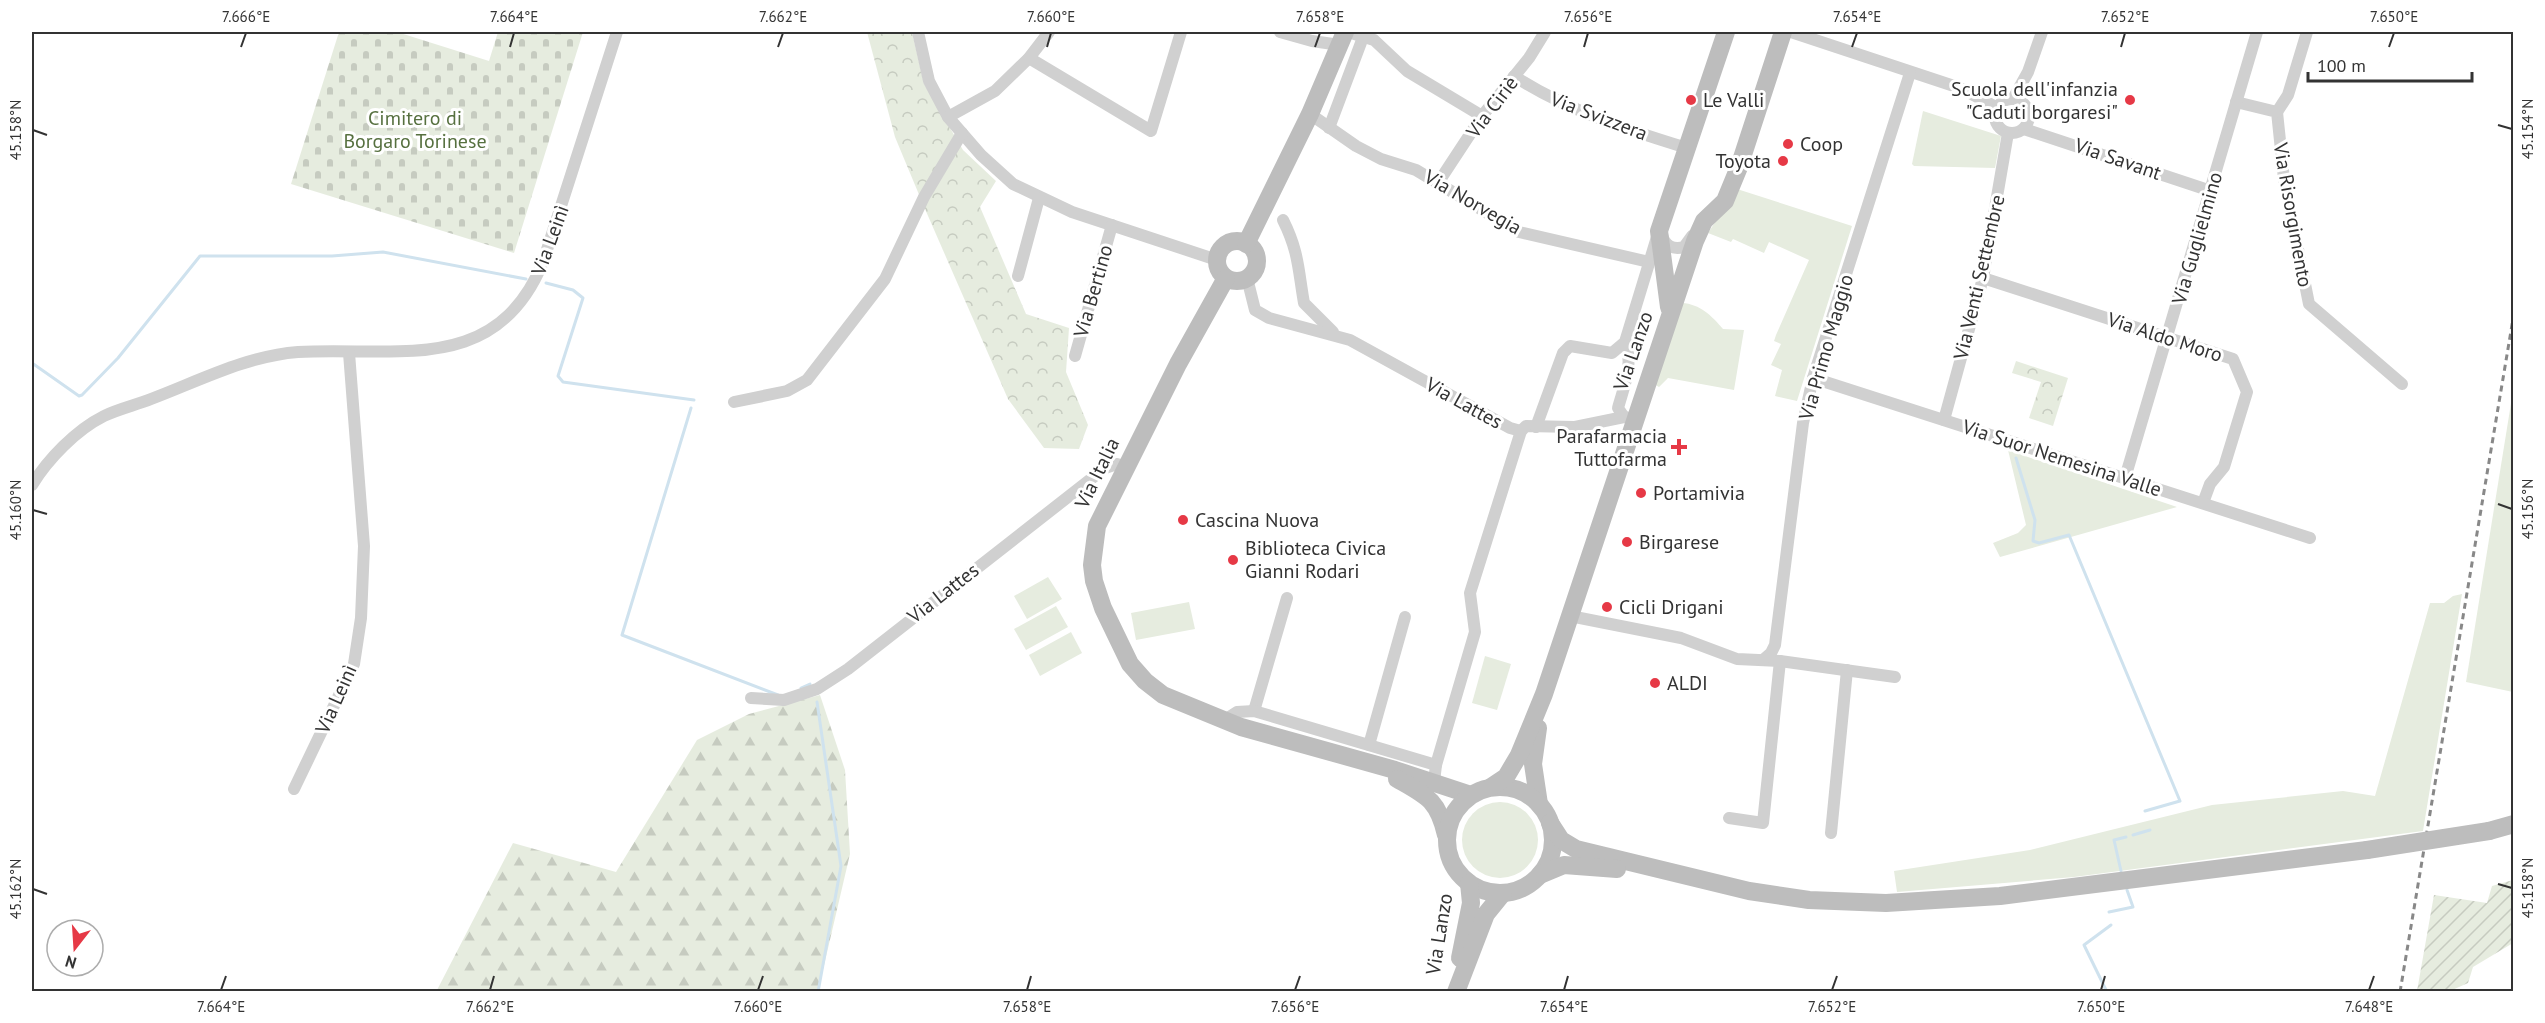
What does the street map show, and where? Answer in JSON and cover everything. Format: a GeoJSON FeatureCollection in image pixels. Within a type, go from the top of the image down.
{"type":"FeatureCollection","features":[{"type":"Feature","properties":{"kind":"street","name":"Via Leinì"},"geometry":{"type":"LineString","coordinates":[[32,485],[57,454],[82,431],[104,416],[257,358],[298,352],[408,352],[445,348],[483,333],[502,320],[533,285],[552,237],[617,32]]}},
{"type":"Feature","properties":{"kind":"street","name":"Via Bertino"},"geometry":{"type":"LineString","coordinates":[[918,32],[929,81],[948,117],[1013,184],[1039,198],[1217,260]]}},
{"type":"Feature","properties":{"kind":"street"},"geometry":{"type":"LineString","coordinates":[[948,117],[995,91],[1029,58],[1049,32]]}},
{"type":"Feature","properties":{"kind":"street"},"geometry":{"type":"LineString","coordinates":[[1029,58],[1151,131],[1181,32]]}},
{"type":"Feature","properties":{"kind":"street"},"geometry":{"type":"LineString","coordinates":[[1280,32],[1312,41],[1364,34],[1374,40],[1407,71],[1482,116]]}},
{"type":"Feature","properties":{"kind":"street","name":"Via Ciriè"},"geometry":{"type":"LineString","coordinates":[[1438,183],[1482,116],[1545,32]]}},
{"type":"Feature","properties":{"kind":"street"},"geometry":{"type":"LineString","coordinates":[[1726,32],[1661,231],[1664,241],[1671,247],[1680,248],[1688,244],[1703,217],[1723,196],[1781,32]]}},
{"type":"Feature","properties":{"kind":"street"},"geometry":{"type":"LineString","coordinates":[[1536,428],[1563,353],[1570,346],[1602,354],[1612,353],[1625,342],[1659,231],[1726,32]]}},
{"type":"Feature","properties":{"kind":"street","name":"Via Lanzo"},"geometry":{"type":"LineString","coordinates":[[1491,787],[1506,777],[1519,755],[1544,693],[1570,616],[1629,418],[1694,243],[1704,221],[1725,201],[1739,167],[1781,32]]}},
{"type":"Feature","properties":{"kind":"street"},"geometry":{"type":"LineString","coordinates":[[1791,32],[1960,88],[1998,108]]}},
{"type":"Feature","properties":{"kind":"street"},"geometry":{"type":"LineString","coordinates":[[2019,101],[2042,32]]}},
{"type":"Feature","properties":{"kind":"street"},"geometry":{"type":"LineString","coordinates":[[2257,32],[2236,102],[2277,112],[2288,95],[2307,32]]}},
{"type":"Feature","properties":{"kind":"street"},"geometry":{"type":"LineString","coordinates":[[1329,128],[1364,34]]}},
{"type":"Feature","properties":{"kind":"street"},"geometry":{"type":"LineString","coordinates":[[1246,244],[1310,114],[1344,36]]}},
{"type":"Feature","properties":{"kind":"street","name":"Via Primo Maggio"},"geometry":{"type":"LineString","coordinates":[[1763,660],[1771,653],[1775,645],[1803,423],[1813,378],[1910,73]]}},
{"type":"Feature","properties":{"kind":"street","name":"Via Svizzera"},"geometry":{"type":"LineString","coordinates":[[1514,76],[1540,93],[1578,109],[1687,148]]}},
{"type":"Feature","properties":{"kind":"street"},"geometry":{"type":"LineString","coordinates":[[2005,101],[2019,101],[2030,114],[2024,129],[2008,133],[1996,123],[1998,108],[2005,101]]}},
{"type":"Feature","properties":{"kind":"street","name":"Via Guglielmino"},"geometry":{"type":"LineString","coordinates":[[2125,478],[2236,102]]}},
{"type":"Feature","properties":{"kind":"street","name":"Via Risorgimento"},"geometry":{"type":"LineString","coordinates":[[2277,112],[2284,179],[2309,304],[2402,384]]}},
{"type":"Feature","properties":{"kind":"street","name":"Via Norvegia"},"geometry":{"type":"LineString","coordinates":[[1310,114],[1364,151],[1416,170],[1519,232],[1649,262]]}},
{"type":"Feature","properties":{"kind":"street","name":"Via Savant"},"geometry":{"type":"LineString","coordinates":[[2024,129],[2211,191]]}},
{"type":"Feature","properties":{"kind":"street"},"geometry":{"type":"LineString","coordinates":[[734,402],[787,391],[807,381],[885,279],[924,197],[962,133]]}},
{"type":"Feature","properties":{"kind":"street","name":"Via Venti Settembre"},"geometry":{"type":"LineString","coordinates":[[1944,420],[1983,278],[2008,133]]}},
{"type":"Feature","properties":{"kind":"street"},"geometry":{"type":"LineString","coordinates":[[1018,276],[1039,198]]}},
{"type":"Feature","properties":{"kind":"street","name":"Via Lattes"},"geometry":{"type":"LineString","coordinates":[[1283,220],[1294,241],[1300,263],[1304,303],[1336,335]]}},
{"type":"Feature","properties":{"kind":"street","name":"Via Bertino"},"geometry":{"type":"LineString","coordinates":[[1075,356],[1112,225]]}},
{"type":"Feature","properties":{"kind":"street"},"geometry":{"type":"LineString","coordinates":[[1659,231],[1665,247],[1672,251],[1688,249],[1694,243]]}},
{"type":"Feature","properties":{"kind":"street"},"geometry":{"type":"LineString","coordinates":[[1659,231],[1668,289],[1669,315]]}},
{"type":"Feature","properties":{"kind":"street"},"geometry":{"type":"LineString","coordinates":[[1239,242],[1246,244],[1254,251],[1257,262],[1247,279],[1237,281],[1226,278],[1219,271],[1218,254],[1227,244],[1239,242]]}},
{"type":"Feature","properties":{"kind":"street","name":"Via Italia"},"geometry":{"type":"LineString","coordinates":[[1226,278],[1178,363],[1096,526],[1092,565],[1098,595],[1119,646],[1145,681],[1163,695],[1223,720],[1370,763],[1435,774]]}},
{"type":"Feature","properties":{"kind":"street","name":"Via Aldo Moro"},"geometry":{"type":"LineString","coordinates":[[1983,278],[2233,359],[2247,392],[2224,467],[2210,484],[2204,503]]}},
{"type":"Feature","properties":{"kind":"street","name":"Via Lattes"},"geometry":{"type":"LineString","coordinates":[[1247,279],[1255,309],[1269,318],[1336,335],[1505,426],[1521,431],[1526,426],[1575,427],[1629,418]]}},
{"type":"Feature","properties":{"kind":"street"},"geometry":{"type":"LineString","coordinates":[[1625,342],[1630,354],[1630,365],[1618,408],[1629,418]]}},
{"type":"Feature","properties":{"kind":"street","name":"Via Leinì"},"geometry":{"type":"LineString","coordinates":[[294,789],[354,664],[361,618],[364,546],[350,353]]}},
{"type":"Feature","properties":{"kind":"street","name":"Via Suor Nemesina Valle"},"geometry":{"type":"LineString","coordinates":[[1813,378],[2310,537]]}},
{"type":"Feature","properties":{"kind":"street"},"geometry":{"type":"LineString","coordinates":[[1435,774],[1474,632],[1470,593],[1521,431]]}},
{"type":"Feature","properties":{"kind":"street","name":"Via Lattes"},"geometry":{"type":"LineString","coordinates":[[751,698],[784,700],[817,689],[848,669],[1105,468],[1117,464],[1125,466]]}},
{"type":"Feature","properties":{"kind":"street"},"geometry":{"type":"LineString","coordinates":[[1223,720],[1237,712],[1254,711],[1287,598]]}},
{"type":"Feature","properties":{"kind":"street"},"geometry":{"type":"LineString","coordinates":[[1570,616],[1681,638],[1726,657],[1895,676]]}},
{"type":"Feature","properties":{"kind":"street"},"geometry":{"type":"LineString","coordinates":[[1369,745],[1406,617]]}},
{"type":"Feature","properties":{"kind":"street"},"geometry":{"type":"LineString","coordinates":[[1729,818],[1763,823],[1780,662]]}},
{"type":"Feature","properties":{"kind":"street"},"geometry":{"type":"LineString","coordinates":[[1832,833],[1847,670]]}},
{"type":"Feature","properties":{"kind":"street","name":"Via Lanzo"},"geometry":{"type":"LineString","coordinates":[[1539,804],[1533,764],[1544,693]]}},
{"type":"Feature","properties":{"kind":"street","name":"Via Italia"},"geometry":{"type":"LineString","coordinates":[[1254,711],[1369,745],[1435,774],[1470,795]]}},
{"type":"Feature","properties":{"kind":"street","name":"Via Italia"},"geometry":{"type":"LineString","coordinates":[[1370,763],[1426,795],[1439,812],[1446,835]]}},
{"type":"Feature","properties":{"kind":"street"},"geometry":{"type":"LineString","coordinates":[[1686,878],[1574,864],[1555,868],[1540,875],[1529,884],[1503,893],[1479,889],[1469,883],[1454,867],[1446,846],[1446,835],[1454,812],[1470,795],[1491,787],[1522,791],[1539,804],[1561,840],[1576,849],[1686,878],[1749,891],[1809,900],[1851,903],[1932,902],[2367,850],[2489,831],[2514,824]]}},
{"type":"Feature","properties":{"kind":"street"},"geometry":{"type":"LineString","coordinates":[[1540,875],[1552,850],[1550,823]]}},
{"type":"Feature","properties":{"kind":"street","name":"Via Lanzo"},"geometry":{"type":"LineString","coordinates":[[1454,992],[1471,903],[1469,883]]}},
{"type":"Feature","properties":{"kind":"street","name":"Via Lanzo"},"geometry":{"type":"LineString","coordinates":[[1454,992],[1486,914],[1503,893]]}},
{"type":"Feature","properties":{"kind":"green space","name":"Cimitero di Borgaro Torinese"},"geometry":{"type":"Polygon","coordinates":[[[339,32],[397,32],[489,61],[498,32],[583,32],[514,253],[291,184],[339,32]]]}},
{"type":"Feature","properties":{"kind":"green space"},"geometry":{"type":"Polygon","coordinates":[[[867,32],[912,32],[924,84],[963,150],[996,181],[980,207],[1026,314],[1069,328],[1066,372],[1088,425],[1079,449],[1044,448],[1008,399],[895,137],[867,32]]]}},
{"type":"Feature","properties":{"kind":"green space"},"geometry":{"type":"Polygon","coordinates":[[[1923,111],[2001,136],[1995,168],[1914,166],[1912,164],[1923,111]]]}},
{"type":"Feature","properties":{"kind":"green space"},"geometry":{"type":"Polygon","coordinates":[[[1737,189],[1852,226],[1797,401],[1775,396],[1782,370],[1771,365],[1781,344],[1774,341],[1776,335],[1809,260],[1769,242],[1764,253],[1733,239],[1731,242],[1708,233],[1737,189]]]}},
{"type":"Feature","properties":{"kind":"green space"},"geometry":{"type":"Polygon","coordinates":[[[1682,303],[1700,308],[1723,329],[1744,330],[1734,390],[1668,378],[1659,387],[1654,384],[1682,303]]]}},
{"type":"Feature","properties":{"kind":"green space"},"geometry":{"type":"Polygon","coordinates":[[[2016,361],[2068,378],[2053,426],[2029,418],[2041,382],[2012,373],[2016,361]]]}},
{"type":"Feature","properties":{"kind":"green space"},"geometry":{"type":"Polygon","coordinates":[[[2513,391],[2513,692],[2466,682],[2513,391]]]}},
{"type":"Feature","properties":{"kind":"green space"},"geometry":{"type":"Polygon","coordinates":[[[2008,450],[2177,507],[2000,557],[1993,543],[2018,533],[2026,525],[2008,450]]]}},
{"type":"Feature","properties":{"kind":"green space"},"geometry":{"type":"Polygon","coordinates":[[[1048,577],[1062,599],[1027,619],[1014,596],[1048,577]]]}},
{"type":"Feature","properties":{"kind":"green space"},"geometry":{"type":"Polygon","coordinates":[[[2462,594],[2423,831],[2074,877],[1897,892],[1894,871],[2030,850],[2212,805],[2343,791],[2375,796],[2430,603],[2444,603],[2453,596],[2462,594]]]}},
{"type":"Feature","properties":{"kind":"green space"},"geometry":{"type":"Polygon","coordinates":[[[1189,602],[1195,629],[1136,640],[1131,613],[1189,602]]]}},
{"type":"Feature","properties":{"kind":"green space"},"geometry":{"type":"Polygon","coordinates":[[[1056,606],[1068,627],[1026,650],[1014,629],[1056,606]]]}},
{"type":"Feature","properties":{"kind":"green space"},"geometry":{"type":"Polygon","coordinates":[[[1071,632],[1082,653],[1040,676],[1029,655],[1071,632]]]}},
{"type":"Feature","properties":{"kind":"green space"},"geometry":{"type":"Polygon","coordinates":[[[1485,656],[1511,664],[1497,710],[1472,703],[1485,656]]]}},
{"type":"Feature","properties":{"kind":"green space"},"geometry":{"type":"Polygon","coordinates":[[[820,695],[845,770],[850,854],[818,991],[436,992],[513,843],[616,872],[697,740],[749,714],[820,695]]]}},
{"type":"Feature","properties":{"kind":"green space"},"geometry":{"type":"Polygon","coordinates":[[[1493,802],[1507,802],[1521,808],[1532,819],[1538,833],[1535,855],[1527,867],[1507,878],[1493,878],[1479,872],[1468,861],[1462,847],[1462,833],[1468,819],[1479,808],[1493,802]]]}},
{"type":"Feature","properties":{"kind":"green space"},"geometry":{"type":"Polygon","coordinates":[[[2513,880],[2513,943],[2473,967],[2468,983],[2450,991],[2417,991],[2434,895],[2487,903],[2492,886],[2513,880]]]}},
{"type":"Feature","properties":{"kind":"waterway"},"geometry":{"type":"LineString","coordinates":[[32,363],[79,396],[82,395],[118,358],[200,256],[332,256],[383,252],[526,279]]}},
{"type":"Feature","properties":{"kind":"waterway"},"geometry":{"type":"LineString","coordinates":[[546,283],[573,290],[583,298],[558,376],[563,382],[694,400]]}},
{"type":"Feature","properties":{"kind":"waterway"},"geometry":{"type":"LineString","coordinates":[[691,408],[622,635],[778,695]]}},
{"type":"Feature","properties":{"kind":"waterway"},"geometry":{"type":"LineString","coordinates":[[2016,458],[2035,520],[2033,541],[2039,543],[2069,535],[2180,801],[2145,811]]}},
{"type":"Feature","properties":{"kind":"waterway"},"geometry":{"type":"LineString","coordinates":[[801,688],[810,684]]}},
{"type":"Feature","properties":{"kind":"waterway"},"geometry":{"type":"LineString","coordinates":[[817,702],[841,866],[818,992]]}},
{"type":"Feature","properties":{"kind":"waterway"},"geometry":{"type":"LineString","coordinates":[[2133,835],[2150,830]]}},
{"type":"Feature","properties":{"kind":"waterway"},"geometry":{"type":"LineString","coordinates":[[2121,871],[2114,840],[2126,837]]}},
{"type":"Feature","properties":{"kind":"waterway"},"geometry":{"type":"LineString","coordinates":[[2109,912],[2133,907],[2127,890]]}},
{"type":"Feature","properties":{"kind":"waterway"},"geometry":{"type":"LineString","coordinates":[[2107,992],[2084,945],[2111,925]]}},
{"type":"Feature","properties":{"kind":"railway"},"geometry":{"type":"LineString","coordinates":[[2400,992],[2514,313]]}},
{"type":"Feature","properties":{"kind":"place","name":"Le Valli"},"geometry":{"type":"Point","coordinates":[1691,100]}},
{"type":"Feature","properties":{"kind":"place","name":"Scuola dell'infanzia \"Caduti borgaresi\""},"geometry":{"type":"Point","coordinates":[2130,100]}},
{"type":"Feature","properties":{"kind":"place","name":"Coop"},"geometry":{"type":"Point","coordinates":[1788,144]}},
{"type":"Feature","properties":{"kind":"place","name":"Toyota"},"geometry":{"type":"Point","coordinates":[1783,161]}},
{"type":"Feature","properties":{"kind":"place","name":"Parafarmacia Tuttofarma"},"geometry":{"type":"Point","coordinates":[1679,447]}},
{"type":"Feature","properties":{"kind":"place","name":"Portamivia"},"geometry":{"type":"Point","coordinates":[1641,493]}},
{"type":"Feature","properties":{"kind":"place","name":"Cascina Nuova"},"geometry":{"type":"Point","coordinates":[1183,520]}},
{"type":"Feature","properties":{"kind":"place","name":"Birgarese"},"geometry":{"type":"Point","coordinates":[1627,542]}},
{"type":"Feature","properties":{"kind":"place","name":"Biblioteca Civica Gianni Rodari"},"geometry":{"type":"Point","coordinates":[1233,560]}},
{"type":"Feature","properties":{"kind":"place","name":"Cicli Drigani"},"geometry":{"type":"Point","coordinates":[1607,607]}},
{"type":"Feature","properties":{"kind":"place","name":"ALDI"},"geometry":{"type":"Point","coordinates":[1655,683]}}]}
